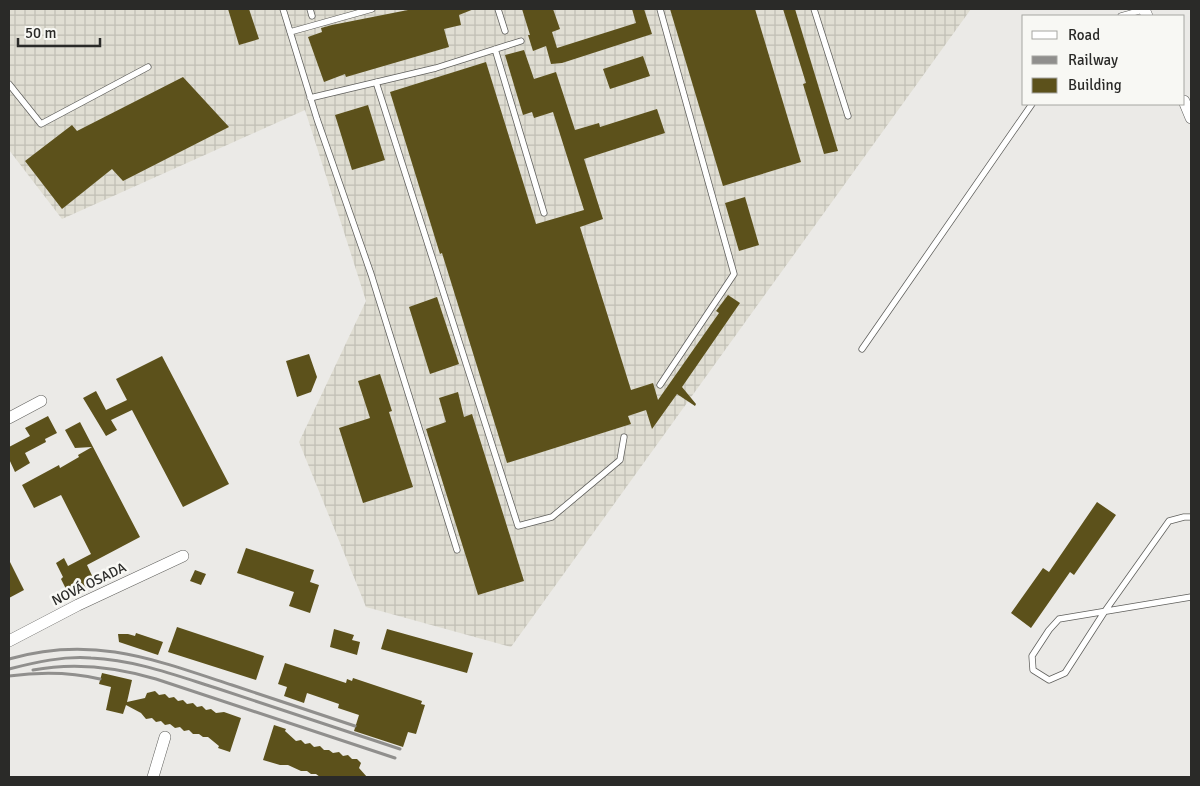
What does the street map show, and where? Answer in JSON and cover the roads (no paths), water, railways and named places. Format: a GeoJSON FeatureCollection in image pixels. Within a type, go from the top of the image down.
{"type":"FeatureCollection","features":[{"type":"Feature","properties":{"kind":"street"},"geometry":{"type":"LineString","coordinates":[[1185,103],[1191,118]]}},
{"type":"Feature","properties":{"kind":"street"},"geometry":{"type":"LineString","coordinates":[[9,418],[41,401]]}},
{"type":"Feature","properties":{"kind":"street","name":"NOVÁ OSADA"},"geometry":{"type":"LineString","coordinates":[[9,641],[78,605],[183,556]]}},
{"type":"Feature","properties":{"kind":"street"},"geometry":{"type":"LineString","coordinates":[[154,777],[165,737]]}},
{"type":"Feature","properties":{"kind":"lane"},"geometry":{"type":"LineString","coordinates":[[283,9],[310,98],[371,274],[457,550]]}},
{"type":"Feature","properties":{"kind":"lane"},"geometry":{"type":"LineString","coordinates":[[310,9],[312,16]]}},
{"type":"Feature","properties":{"kind":"lane"},"geometry":{"type":"LineString","coordinates":[[290,32],[372,9]]}},
{"type":"Feature","properties":{"kind":"lane"},"geometry":{"type":"LineString","coordinates":[[498,9],[504,31]]}},
{"type":"Feature","properties":{"kind":"lane"},"geometry":{"type":"LineString","coordinates":[[660,9],[734,274],[660,385]]}},
{"type":"Feature","properties":{"kind":"lane"},"geometry":{"type":"LineString","coordinates":[[814,9],[848,116]]}},
{"type":"Feature","properties":{"kind":"lane"},"geometry":{"type":"LineString","coordinates":[[1126,15],[1146,11]]}},
{"type":"Feature","properties":{"kind":"lane"},"geometry":{"type":"LineString","coordinates":[[310,98],[436,68],[521,41]]}},
{"type":"Feature","properties":{"kind":"lane"},"geometry":{"type":"LineString","coordinates":[[495,49],[544,213]]}},
{"type":"Feature","properties":{"kind":"lane"},"geometry":{"type":"LineString","coordinates":[[9,84],[41,124],[148,67]]}},
{"type":"Feature","properties":{"kind":"lane"},"geometry":{"type":"LineString","coordinates":[[376,82],[518,526],[552,517],[567,505],[620,460],[624,437]]}},
{"type":"Feature","properties":{"kind":"lane"},"geometry":{"type":"LineString","coordinates":[[862,349],[1031,105]]}},
{"type":"Feature","properties":{"kind":"lane"},"geometry":{"type":"LineString","coordinates":[[1191,517],[1184,517],[1169,522],[1105,611],[1065,673],[1049,680],[1033,670],[1032,656],[1048,630],[1059,619],[1105,611],[1191,597]]}},
{"type":"Feature","properties":{"kind":"railway"},"geometry":{"type":"LineString","coordinates":[[9,659],[39,652],[68,649],[122,653],[176,667],[355,726]]}},
{"type":"Feature","properties":{"kind":"railway"},"geometry":{"type":"LineString","coordinates":[[9,669],[39,662],[70,658],[107,659],[123,662],[185,678],[400,749]]}},
{"type":"Feature","properties":{"kind":"railway"},"geometry":{"type":"LineString","coordinates":[[33,670],[80,666],[126,671],[156,679],[395,758]]}},
{"type":"Feature","properties":{"kind":"railway"},"geometry":{"type":"LineString","coordinates":[[9,676],[55,673],[100,679]]}}]}
